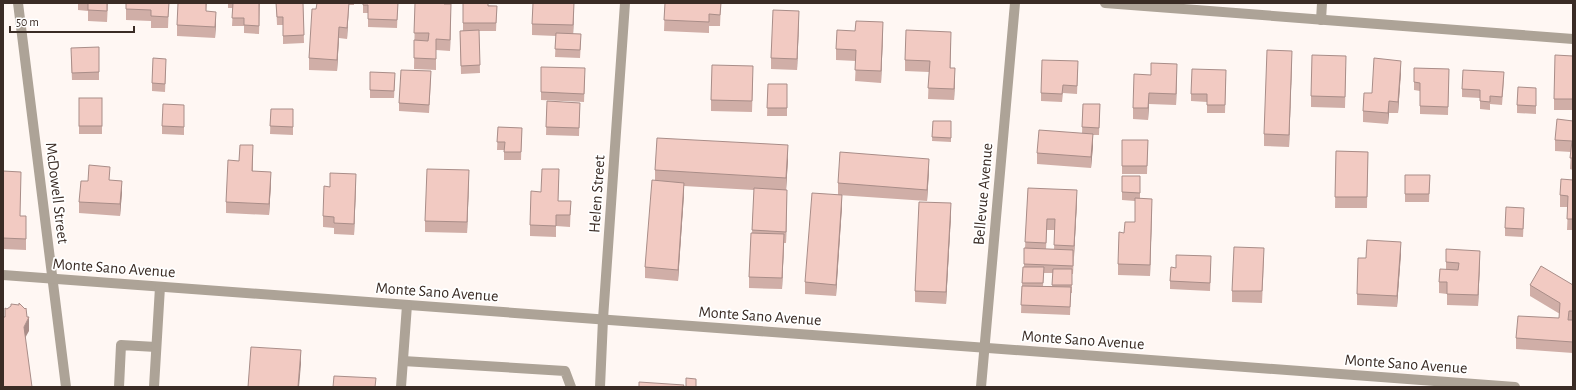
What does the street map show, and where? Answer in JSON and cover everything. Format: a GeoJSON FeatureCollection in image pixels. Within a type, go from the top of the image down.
{"type":"FeatureCollection","features":[{"type":"Feature","properties":{"kind":"street","name":"McDowell Street"},"geometry":{"type":"LineString","coordinates":[[18,3],[66,387]]}},
{"type":"Feature","properties":{"kind":"street","name":"Helen Street"},"geometry":{"type":"LineString","coordinates":[[600,387],[603,319],[625,3]]}},
{"type":"Feature","properties":{"kind":"street","name":"Bellevue Avenue"},"geometry":{"type":"LineString","coordinates":[[981,387],[1015,3]]}},
{"type":"Feature","properties":{"kind":"street"},"geometry":{"type":"LineString","coordinates":[[1104,3],[1573,39]]}},
{"type":"Feature","properties":{"kind":"street"},"geometry":{"type":"LineString","coordinates":[[1321,20],[1322,3]]}},
{"type":"Feature","properties":{"kind":"street","name":"Monte Sano Avenue"},"geometry":{"type":"LineString","coordinates":[[3,275],[1515,387]]}},
{"type":"Feature","properties":{"kind":"street"},"geometry":{"type":"LineString","coordinates":[[154,387],[160,287]]}},
{"type":"Feature","properties":{"kind":"street"},"geometry":{"type":"LineString","coordinates":[[401,387],[407,305]]}},
{"type":"Feature","properties":{"kind":"street"},"geometry":{"type":"LineString","coordinates":[[119,387],[121,345],[156,347]]}},
{"type":"Feature","properties":{"kind":"street"},"geometry":{"type":"LineString","coordinates":[[403,361],[564,371],[571,387]]}},
{"type":"Feature","properties":{"kind":"building"},"geometry":{"type":"Polygon","coordinates":[[[88,3],[107,3],[107,11],[88,10],[88,3]]]}},
{"type":"Feature","properties":{"kind":"building"},"geometry":{"type":"Polygon","coordinates":[[[126,3],[169,3],[168,17],[151,16],[151,10],[126,9],[126,3]]]}},
{"type":"Feature","properties":{"kind":"building"},"geometry":{"type":"Polygon","coordinates":[[[178,3],[206,3],[206,11],[216,12],[215,27],[177,25],[178,3]]]}},
{"type":"Feature","properties":{"kind":"building"},"geometry":{"type":"Polygon","coordinates":[[[233,3],[259,3],[259,26],[244,25],[244,18],[232,18],[233,3]]]}},
{"type":"Feature","properties":{"kind":"building"},"geometry":{"type":"Polygon","coordinates":[[[276,3],[303,3],[304,35],[283,36],[283,17],[277,17],[276,3]]]}},
{"type":"Feature","properties":{"kind":"building"},"geometry":{"type":"Polygon","coordinates":[[[317,3],[349,3],[347,28],[339,27],[337,60],[309,58],[312,9],[316,9],[317,3]]]}},
{"type":"Feature","properties":{"kind":"building"},"geometry":{"type":"Polygon","coordinates":[[[363,3],[398,3],[397,20],[368,19],[368,5],[363,5],[363,3]]]}},
{"type":"Feature","properties":{"kind":"building"},"geometry":{"type":"Polygon","coordinates":[[[415,3],[451,4],[450,40],[436,39],[436,59],[414,58],[414,40],[428,41],[429,33],[414,33],[415,3]]]}},
{"type":"Feature","properties":{"kind":"building"},"geometry":{"type":"Polygon","coordinates":[[[463,3],[488,3],[488,6],[497,6],[496,23],[463,23],[463,3]]]}},
{"type":"Feature","properties":{"kind":"building"},"geometry":{"type":"Polygon","coordinates":[[[533,3],[574,3],[573,25],[532,24],[533,3]]]}},
{"type":"Feature","properties":{"kind":"building"},"geometry":{"type":"Polygon","coordinates":[[[665,3],[721,3],[720,15],[709,14],[709,22],[664,20],[665,3]]]}},
{"type":"Feature","properties":{"kind":"building"},"geometry":{"type":"Polygon","coordinates":[[[773,10],[799,11],[797,59],[771,58],[773,10]]]}},
{"type":"Feature","properties":{"kind":"building"},"geometry":{"type":"Polygon","coordinates":[[[856,21],[883,22],[881,71],[855,70],[856,50],[836,49],[837,30],[855,31],[856,21]]]}},
{"type":"Feature","properties":{"kind":"building"},"geometry":{"type":"Polygon","coordinates":[[[479,30],[480,65],[461,66],[460,31],[479,30]]]}},
{"type":"Feature","properties":{"kind":"building"},"geometry":{"type":"Polygon","coordinates":[[[906,30],[951,32],[950,68],[955,68],[954,89],[928,88],[930,61],[905,60],[906,30]]]}},
{"type":"Feature","properties":{"kind":"building"},"geometry":{"type":"Polygon","coordinates":[[[556,33],[581,34],[580,50],[555,49],[556,33]]]}},
{"type":"Feature","properties":{"kind":"building"},"geometry":{"type":"Polygon","coordinates":[[[99,47],[99,72],[72,73],[71,48],[99,47]]]}},
{"type":"Feature","properties":{"kind":"building"},"geometry":{"type":"Polygon","coordinates":[[[1267,50],[1292,51],[1289,135],[1264,134],[1267,50]]]}},
{"type":"Feature","properties":{"kind":"building"},"geometry":{"type":"Polygon","coordinates":[[[1312,55],[1346,56],[1345,97],[1311,96],[1312,55]]]}},
{"type":"Feature","properties":{"kind":"building"},"geometry":{"type":"Polygon","coordinates":[[[1555,55],[1573,56],[1573,99],[1554,99],[1555,55]]]}},
{"type":"Feature","properties":{"kind":"building"},"geometry":{"type":"Polygon","coordinates":[[[153,58],[166,59],[165,84],[152,83],[153,58]]]}},
{"type":"Feature","properties":{"kind":"building"},"geometry":{"type":"Polygon","coordinates":[[[1374,58],[1401,61],[1398,102],[1389,101],[1388,113],[1363,111],[1364,93],[1372,93],[1374,58]]]}},
{"type":"Feature","properties":{"kind":"building"},"geometry":{"type":"Polygon","coordinates":[[[1042,60],[1078,61],[1077,86],[1063,85],[1062,94],[1041,93],[1042,60]]]}},
{"type":"Feature","properties":{"kind":"building"},"geometry":{"type":"Polygon","coordinates":[[[1151,63],[1177,64],[1176,94],[1149,93],[1148,108],[1133,108],[1134,74],[1151,75],[1151,63]]]}},
{"type":"Feature","properties":{"kind":"building"},"geometry":{"type":"Polygon","coordinates":[[[712,65],[753,66],[752,101],[711,100],[712,65]]]}},
{"type":"Feature","properties":{"kind":"building"},"geometry":{"type":"Polygon","coordinates":[[[541,67],[585,68],[584,94],[541,92],[541,67]]]}},
{"type":"Feature","properties":{"kind":"building"},"geometry":{"type":"Polygon","coordinates":[[[1414,68],[1449,69],[1448,107],[1420,106],[1420,83],[1414,82],[1414,68]]]}},
{"type":"Feature","properties":{"kind":"building"},"geometry":{"type":"Polygon","coordinates":[[[1192,69],[1226,70],[1225,105],[1207,105],[1207,94],[1191,94],[1192,69]]]}},
{"type":"Feature","properties":{"kind":"building"},"geometry":{"type":"Polygon","coordinates":[[[401,70],[431,71],[429,105],[399,103],[401,70]]]}},
{"type":"Feature","properties":{"kind":"building"},"geometry":{"type":"Polygon","coordinates":[[[1463,70],[1504,72],[1502,97],[1490,96],[1490,102],[1480,101],[1480,90],[1462,89],[1463,70]]]}},
{"type":"Feature","properties":{"kind":"building"},"geometry":{"type":"Polygon","coordinates":[[[370,72],[395,73],[394,91],[370,90],[370,72]]]}},
{"type":"Feature","properties":{"kind":"building"},"geometry":{"type":"Polygon","coordinates":[[[768,84],[787,84],[787,108],[767,108],[768,84]]]}},
{"type":"Feature","properties":{"kind":"building"},"geometry":{"type":"Polygon","coordinates":[[[1518,87],[1536,88],[1536,106],[1517,105],[1518,87]]]}},
{"type":"Feature","properties":{"kind":"building"},"geometry":{"type":"Polygon","coordinates":[[[79,98],[102,98],[102,126],[79,126],[79,98]]]}},
{"type":"Feature","properties":{"kind":"building"},"geometry":{"type":"Polygon","coordinates":[[[547,101],[580,103],[579,128],[546,127],[547,101]]]}},
{"type":"Feature","properties":{"kind":"building"},"geometry":{"type":"Polygon","coordinates":[[[163,104],[184,105],[184,127],[162,126],[163,104]]]}},
{"type":"Feature","properties":{"kind":"building"},"geometry":{"type":"Polygon","coordinates":[[[1083,104],[1100,104],[1099,128],[1082,127],[1083,104]]]}},
{"type":"Feature","properties":{"kind":"building"},"geometry":{"type":"Polygon","coordinates":[[[271,109],[293,109],[293,127],[270,126],[271,109]]]}},
{"type":"Feature","properties":{"kind":"building"},"geometry":{"type":"Polygon","coordinates":[[[1557,119],[1573,121],[1573,158],[1570,158],[1572,141],[1555,140],[1557,119]]]}},
{"type":"Feature","properties":{"kind":"building"},"geometry":{"type":"Polygon","coordinates":[[[933,121],[951,121],[951,138],[932,137],[933,121]]]}},
{"type":"Feature","properties":{"kind":"building"},"geometry":{"type":"Polygon","coordinates":[[[498,127],[522,128],[521,152],[504,152],[505,142],[497,142],[498,127]]]}},
{"type":"Feature","properties":{"kind":"building"},"geometry":{"type":"Polygon","coordinates":[[[1039,130],[1093,134],[1091,157],[1037,153],[1039,130]]]}},
{"type":"Feature","properties":{"kind":"building"},"geometry":{"type":"Polygon","coordinates":[[[657,138],[788,145],[786,178],[655,170],[657,138]]]}},
{"type":"Feature","properties":{"kind":"building"},"geometry":{"type":"Polygon","coordinates":[[[1122,140],[1148,140],[1147,166],[1122,166],[1122,140]]]}},
{"type":"Feature","properties":{"kind":"building"},"geometry":{"type":"Polygon","coordinates":[[[240,145],[253,145],[252,171],[271,172],[269,204],[226,202],[228,160],[239,161],[240,145]]]}},
{"type":"Feature","properties":{"kind":"building"},"geometry":{"type":"Polygon","coordinates":[[[1336,151],[1368,152],[1367,197],[1335,197],[1336,151]]]}},
{"type":"Feature","properties":{"kind":"building"},"geometry":{"type":"Polygon","coordinates":[[[840,152],[929,159],[927,190],[838,183],[840,152]]]}},
{"type":"Feature","properties":{"kind":"building"},"geometry":{"type":"Polygon","coordinates":[[[89,165],[110,167],[109,180],[122,181],[120,204],[79,202],[81,181],[88,181],[89,165]]]}},
{"type":"Feature","properties":{"kind":"building"},"geometry":{"type":"Polygon","coordinates":[[[427,169],[469,170],[467,222],[425,221],[427,169]]]}},
{"type":"Feature","properties":{"kind":"building"},"geometry":{"type":"Polygon","coordinates":[[[542,169],[559,169],[558,201],[571,201],[570,215],[556,215],[556,226],[530,225],[531,191],[541,192],[542,169]]]}},
{"type":"Feature","properties":{"kind":"building"},"geometry":{"type":"Polygon","coordinates":[[[3,171],[21,172],[20,216],[26,216],[26,239],[3,238],[3,171]]]}},
{"type":"Feature","properties":{"kind":"building"},"geometry":{"type":"Polygon","coordinates":[[[330,173],[356,174],[354,224],[334,223],[334,217],[323,216],[324,186],[330,187],[330,173]]]}},
{"type":"Feature","properties":{"kind":"building"},"geometry":{"type":"Polygon","coordinates":[[[1405,175],[1430,175],[1429,194],[1405,194],[1405,175]]]}},
{"type":"Feature","properties":{"kind":"building"},"geometry":{"type":"Polygon","coordinates":[[[1122,176],[1140,176],[1140,193],[1122,192],[1122,176]]]}},
{"type":"Feature","properties":{"kind":"building"},"geometry":{"type":"Polygon","coordinates":[[[1561,179],[1573,180],[1573,219],[1567,219],[1568,196],[1560,195],[1561,179]]]}},
{"type":"Feature","properties":{"kind":"building"},"geometry":{"type":"Polygon","coordinates":[[[652,180],[684,183],[678,270],[645,267],[652,180]]]}},
{"type":"Feature","properties":{"kind":"building"},"geometry":{"type":"Polygon","coordinates":[[[754,188],[787,190],[786,232],[752,230],[754,188]]]}},
{"type":"Feature","properties":{"kind":"building"},"geometry":{"type":"Polygon","coordinates":[[[1028,188],[1077,190],[1074,246],[1054,245],[1055,219],[1047,219],[1046,243],[1025,242],[1028,188]]]}},
{"type":"Feature","properties":{"kind":"building"},"geometry":{"type":"Polygon","coordinates":[[[812,193],[842,195],[836,285],[805,282],[812,193]]]}},
{"type":"Feature","properties":{"kind":"building"},"geometry":{"type":"Polygon","coordinates":[[[1135,198],[1152,199],[1150,265],[1118,264],[1119,232],[1124,233],[1125,222],[1135,222],[1135,198]]]}},
{"type":"Feature","properties":{"kind":"building"},"geometry":{"type":"Polygon","coordinates":[[[919,202],[951,203],[946,292],[915,291],[919,202]]]}},
{"type":"Feature","properties":{"kind":"building"},"geometry":{"type":"Polygon","coordinates":[[[1506,207],[1524,208],[1523,229],[1505,228],[1506,207]]]}},
{"type":"Feature","properties":{"kind":"building"},"geometry":{"type":"Polygon","coordinates":[[[751,233],[784,234],[782,278],[749,277],[751,233]]]}},
{"type":"Feature","properties":{"kind":"building"},"geometry":{"type":"Polygon","coordinates":[[[1367,240],[1401,242],[1397,296],[1357,294],[1358,258],[1366,258],[1367,240]]]}},
{"type":"Feature","properties":{"kind":"building"},"geometry":{"type":"Polygon","coordinates":[[[1234,247],[1264,248],[1262,291],[1232,291],[1234,247]]]}},
{"type":"Feature","properties":{"kind":"building"},"geometry":{"type":"Polygon","coordinates":[[[1024,248],[1073,250],[1073,266],[1024,264],[1024,248]]]}},
{"type":"Feature","properties":{"kind":"building"},"geometry":{"type":"Polygon","coordinates":[[[1446,249],[1480,251],[1478,295],[1447,294],[1447,282],[1439,282],[1440,269],[1458,270],[1459,263],[1446,262],[1446,249]]]}},
{"type":"Feature","properties":{"kind":"building"},"geometry":{"type":"Polygon","coordinates":[[[1176,255],[1211,256],[1210,283],[1170,281],[1171,267],[1176,268],[1176,255]]]}},
{"type":"Feature","properties":{"kind":"building"},"geometry":{"type":"Polygon","coordinates":[[[1541,266],[1573,285],[1573,311],[1569,311],[1568,320],[1573,320],[1573,342],[1516,338],[1518,316],[1559,318],[1560,303],[1530,285],[1541,266]]]}},
{"type":"Feature","properties":{"kind":"building"},"geometry":{"type":"Polygon","coordinates":[[[1023,267],[1044,267],[1043,283],[1022,283],[1023,267]]]}},
{"type":"Feature","properties":{"kind":"building"},"geometry":{"type":"Polygon","coordinates":[[[1053,269],[1072,269],[1072,285],[1052,285],[1053,269]]]}},
{"type":"Feature","properties":{"kind":"building"},"geometry":{"type":"Polygon","coordinates":[[[1022,286],[1071,287],[1070,307],[1021,305],[1022,286]]]}},
{"type":"Feature","properties":{"kind":"building"},"geometry":{"type":"Polygon","coordinates":[[[19,303],[25,309],[26,308],[27,317],[29,317],[24,327],[32,387],[3,387],[3,317],[5,317],[5,308],[7,309],[11,306],[11,304],[19,305],[19,303]]]}},
{"type":"Feature","properties":{"kind":"building"},"geometry":{"type":"Polygon","coordinates":[[[251,347],[301,350],[298,387],[248,387],[251,347]]]}},
{"type":"Feature","properties":{"kind":"building"},"geometry":{"type":"Polygon","coordinates":[[[334,376],[376,378],[375,387],[333,387],[334,376]]]}},
{"type":"Feature","properties":{"kind":"building"},"geometry":{"type":"Polygon","coordinates":[[[686,378],[696,379],[696,387],[686,387],[686,378]]]}},
{"type":"Feature","properties":{"kind":"building"},"geometry":{"type":"Polygon","coordinates":[[[639,382],[684,385],[683,387],[639,387],[639,382]]]}}]}
